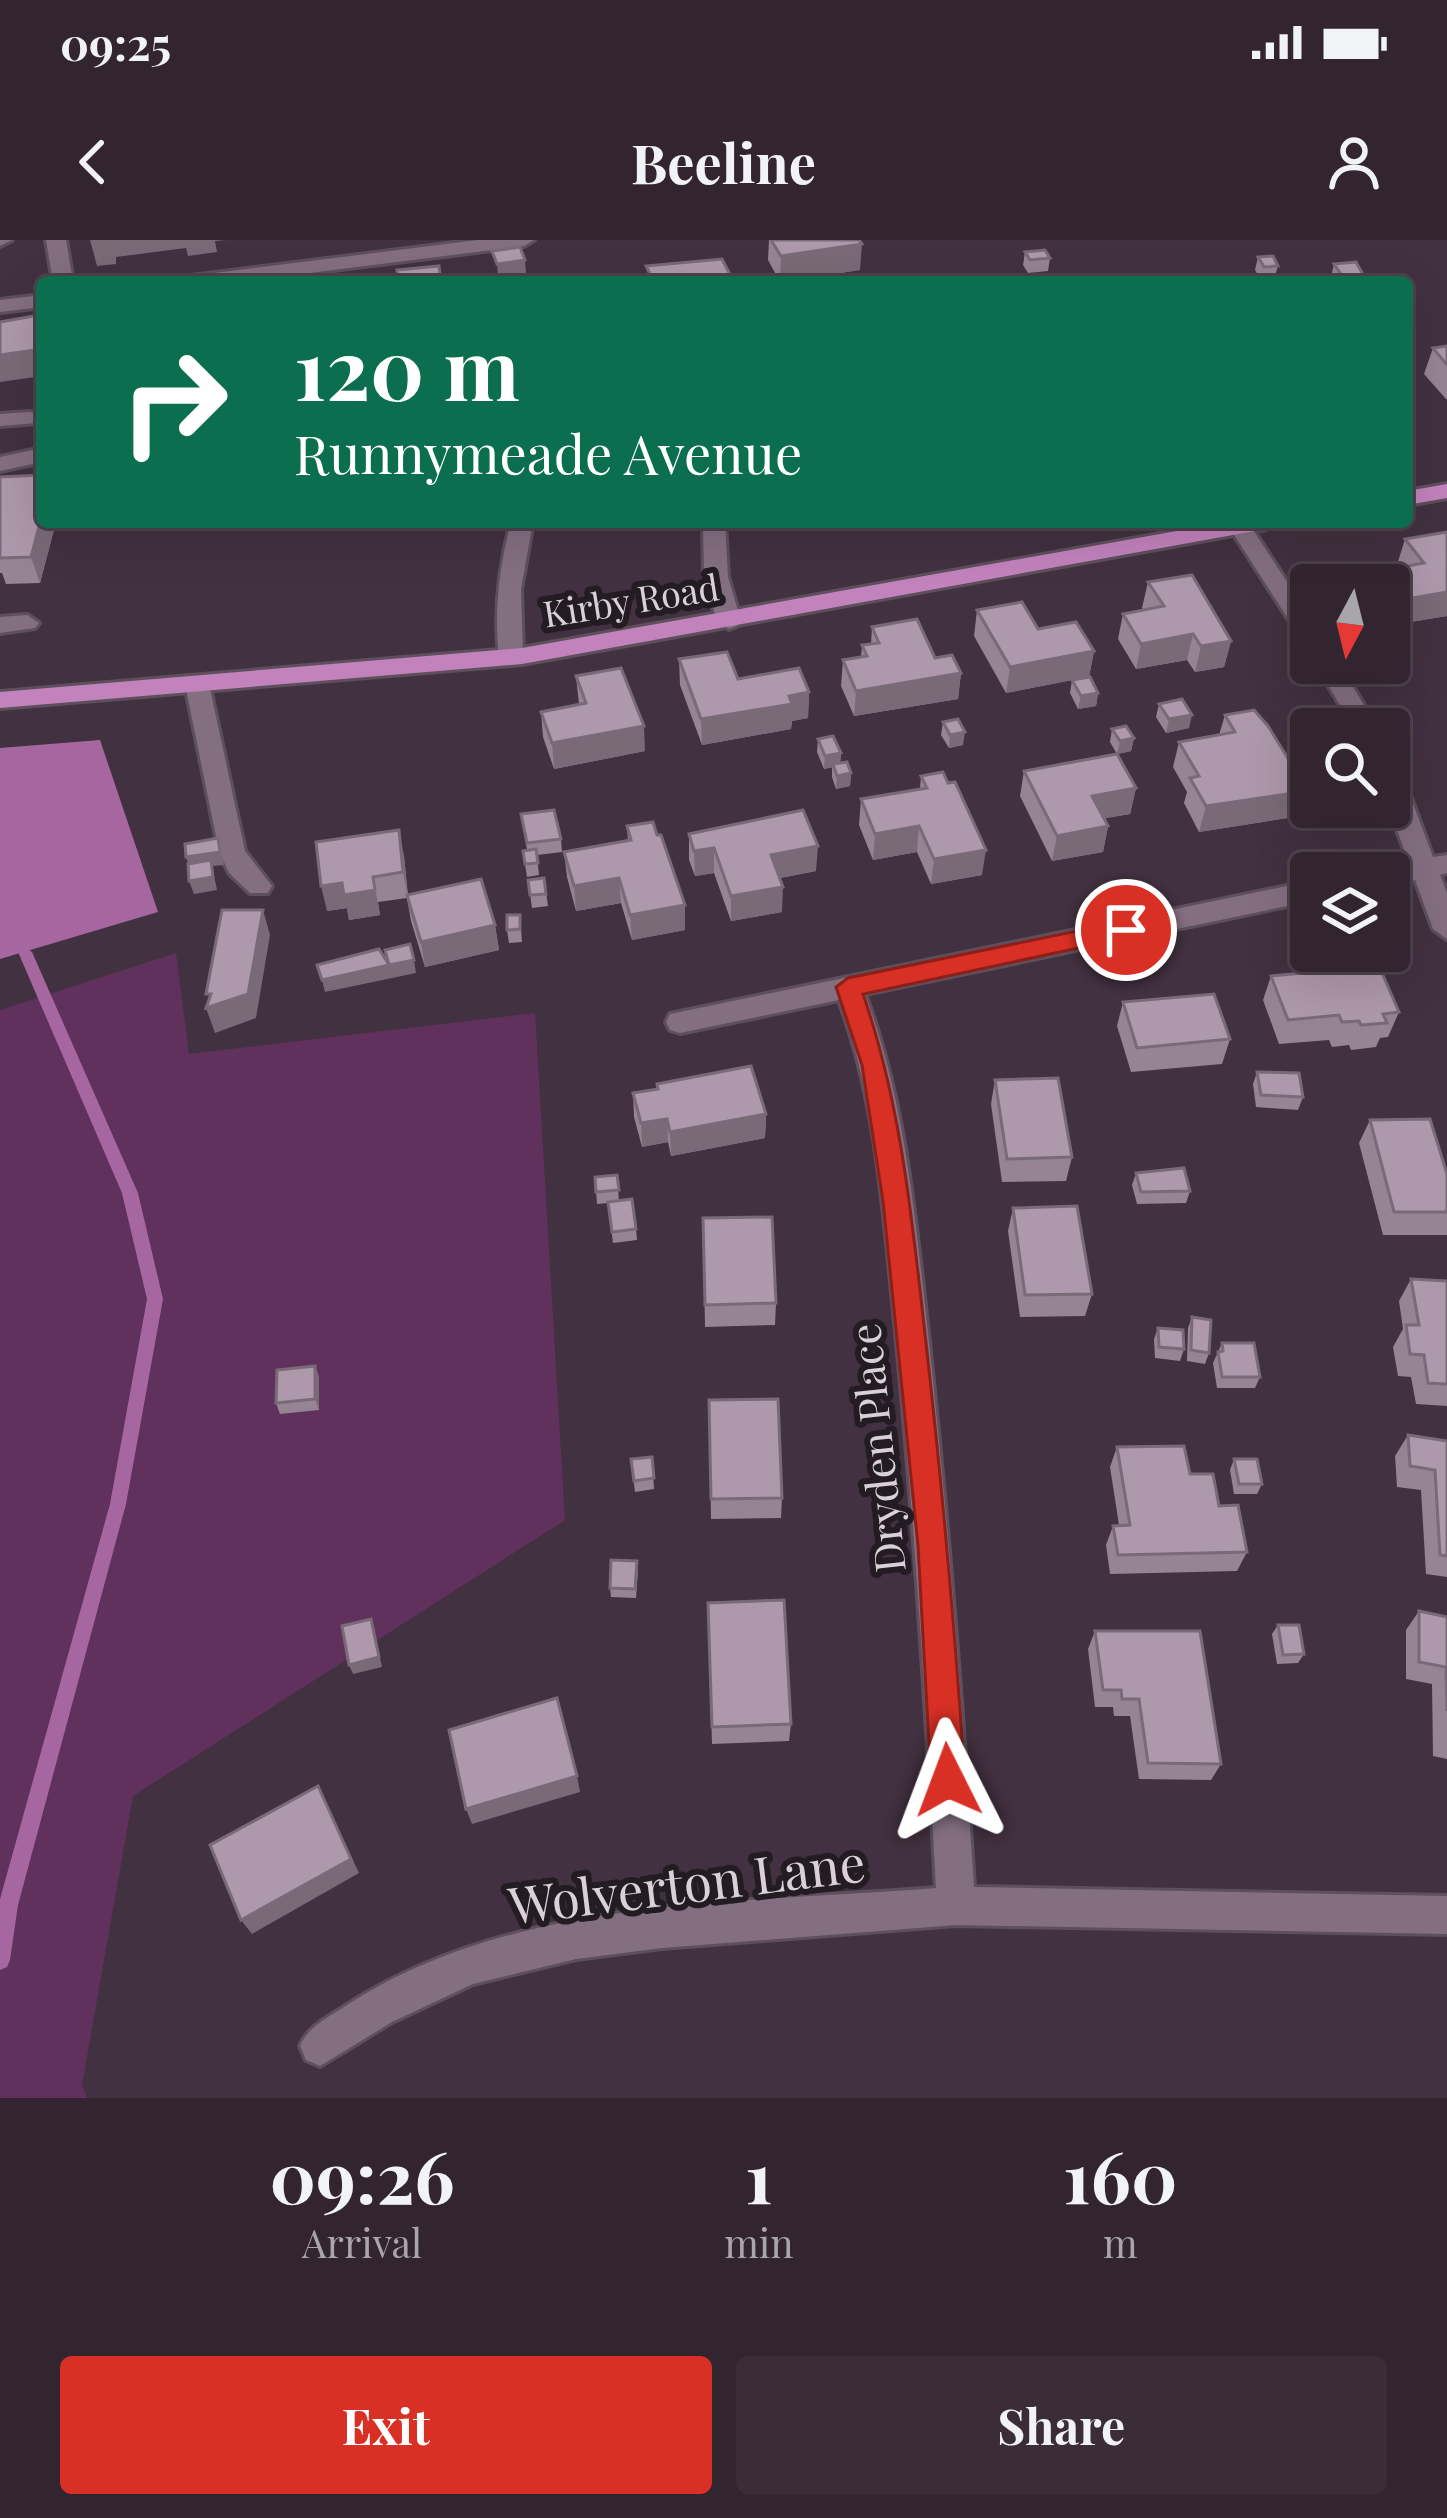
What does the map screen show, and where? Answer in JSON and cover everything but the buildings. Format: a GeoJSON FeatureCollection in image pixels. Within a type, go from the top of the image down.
{"type":"FeatureCollection","features":[{"type":"Feature","properties":{"kind":"main road"},"geometry":{"type":"LineString","coordinates":[[1413,497],[1447,491]]}},
{"type":"Feature","properties":{"kind":"main road","name":"Kirby Road"},"geometry":{"type":"LineString","coordinates":[[0,700],[511,657],[1229,528]]}},
{"type":"Feature","properties":{"kind":"street"},"geometry":{"type":"LineString","coordinates":[[56,240],[61,276]]}},
{"type":"Feature","properties":{"kind":"street"},"geometry":{"type":"LineString","coordinates":[[222,276],[359,250],[524,240]]}},
{"type":"Feature","properties":{"kind":"street"},"geometry":{"type":"LineString","coordinates":[[0,306],[36,305]]}},
{"type":"Feature","properties":{"kind":"street"},"geometry":{"type":"LineString","coordinates":[[0,420],[29,418]]}},
{"type":"Feature","properties":{"kind":"street"},"geometry":{"type":"LineString","coordinates":[[0,464],[36,455]]}},
{"type":"Feature","properties":{"kind":"street"},"geometry":{"type":"LineString","coordinates":[[511,657],[505,614],[510,565],[520,528]]}},
{"type":"Feature","properties":{"kind":"street"},"geometry":{"type":"LineString","coordinates":[[714,528],[716,577],[729,621]]}},
{"type":"Feature","properties":{"kind":"street"},"geometry":{"type":"LineString","coordinates":[[1241,528],[1290,604]]}},
{"type":"Feature","properties":{"kind":"street"},"geometry":{"type":"LineString","coordinates":[[0,625],[27,623]]}},
{"type":"Feature","properties":{"kind":"street"},"geometry":{"type":"LineString","coordinates":[[197,684],[232,851],[238,866],[259,886]]}},
{"type":"Feature","properties":{"kind":"street"},"geometry":{"type":"LineString","coordinates":[[1410,815],[1436,866],[1447,929]]}},
{"type":"Feature","properties":{"kind":"street"},"geometry":{"type":"LineString","coordinates":[[680,1022],[1290,895]]}},
{"type":"Feature","properties":{"kind":"street","name":"Dryden Place"},"geometry":{"type":"LineString","coordinates":[[848,987],[875,1065],[906,1280],[934,1546],[956,1906]]}},
{"type":"Feature","properties":{"kind":"street","name":"Wolverton Lane"},"geometry":{"type":"LineString","coordinates":[[320,2046],[379,2008],[470,1966],[576,1940],[956,1906],[1447,1915]]}},
{"type":"Feature","properties":{"kind":"shaded area"},"geometry":{"type":"Polygon","coordinates":[[[100,740],[158,912],[0,959],[0,748],[100,740]]]}},
{"type":"Feature","properties":{"kind":"shaded area"},"geometry":{"type":"Polygon","coordinates":[[[176,953],[189,1054],[535,1013],[565,1520],[133,1796],[82,2085],[87,2098],[0,2098],[0,1010],[176,953]]]}},
{"type":"Feature","properties":{"kind":"waterway"},"geometry":{"type":"LineString","coordinates":[[0,1960],[8,1905],[118,1504],[155,1299],[130,1193],[25,952]]}},
{"type":"Feature","properties":{"kind":"route"},"geometry":{"type":"LineString","coordinates":[[948,1780],[934,1546],[896,1201],[875,1065],[848,987],[1126,930]]}}]}
